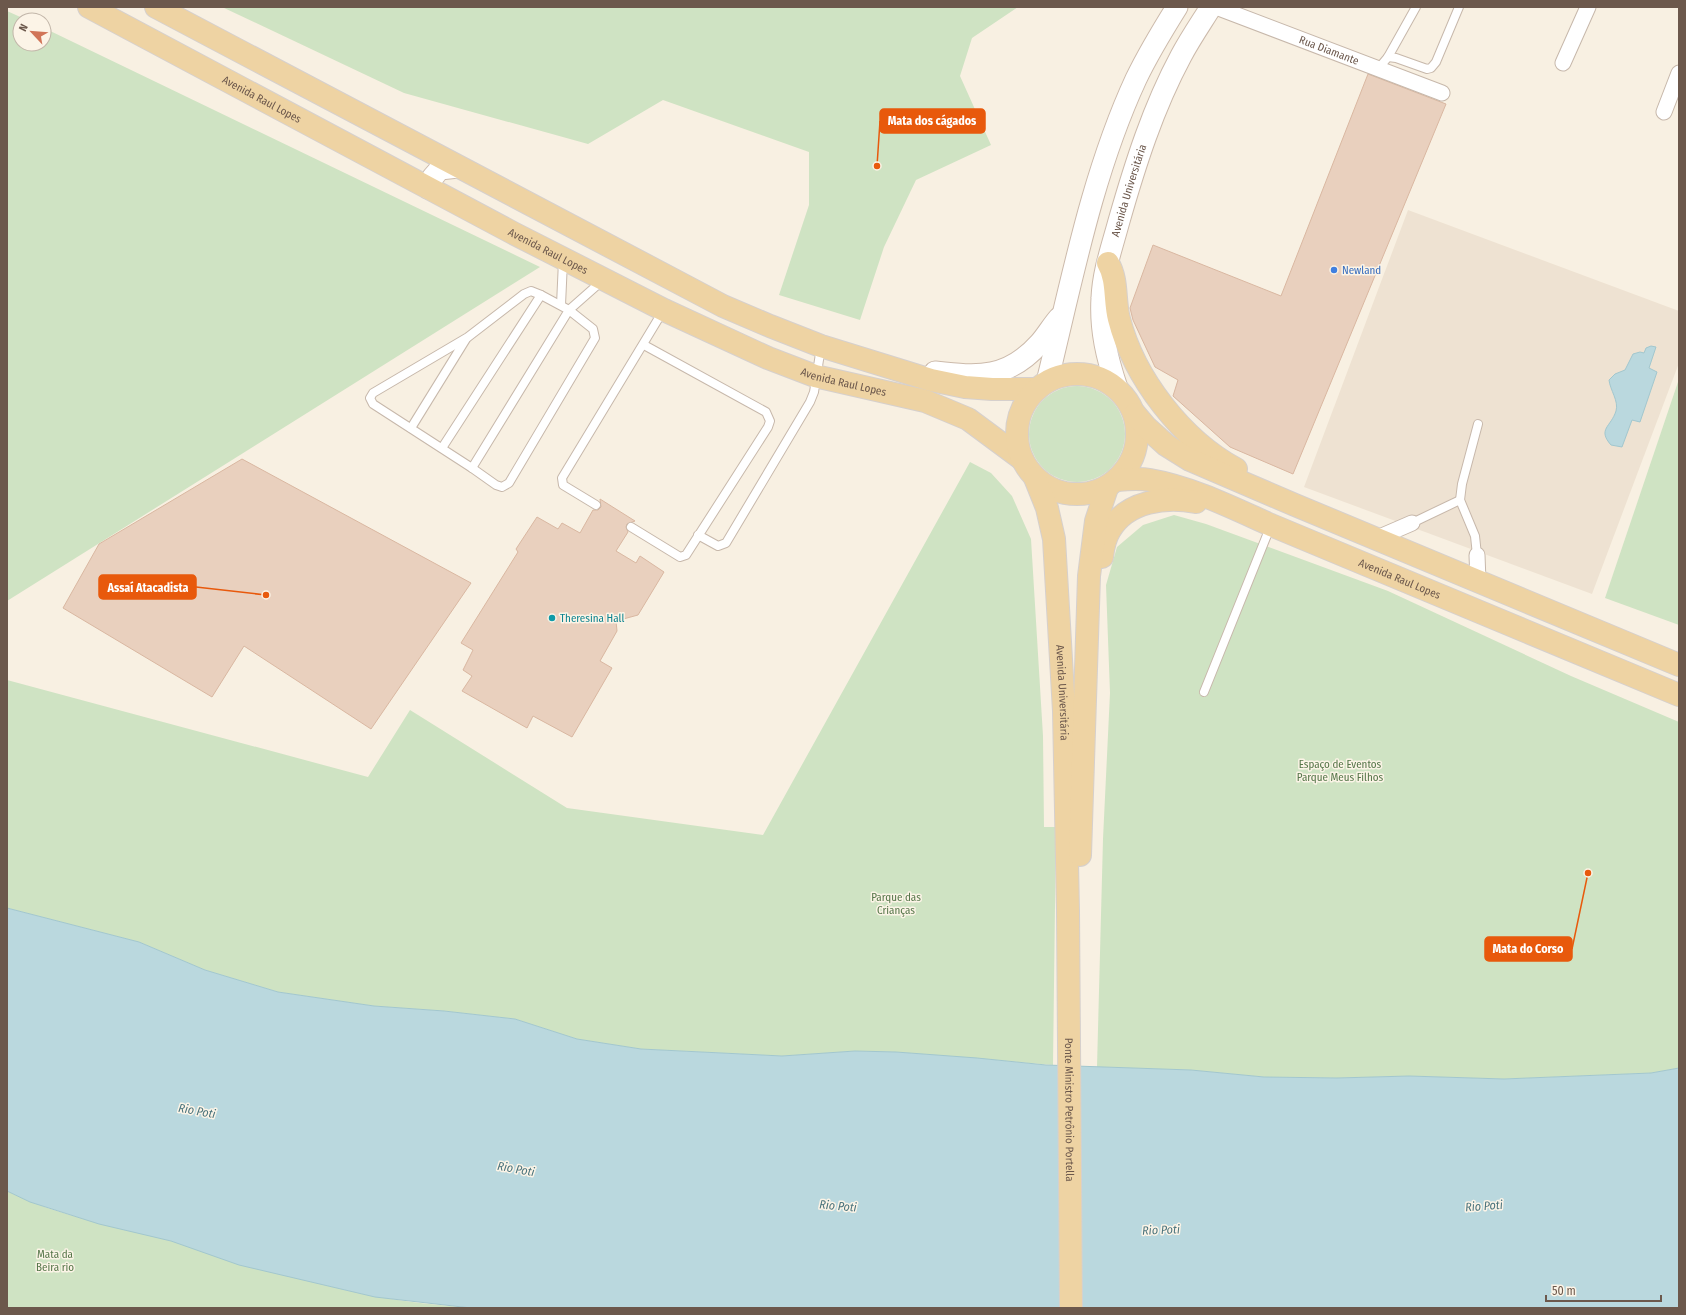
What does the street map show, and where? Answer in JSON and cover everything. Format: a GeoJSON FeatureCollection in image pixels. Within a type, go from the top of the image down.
{"type":"FeatureCollection","features":[{"type":"Feature","properties":{"kind":"main road","name":"Avenida Raul Lopes"},"geometry":{"type":"LineString","coordinates":[[89,7],[428,188],[664,310],[768,358],[815,376],[925,401],[968,420],[1022,458]]}},
{"type":"Feature","properties":{"kind":"main road"},"geometry":{"type":"LineString","coordinates":[[156,7],[723,306],[821,346],[931,380],[965,387],[992,389],[1042,385]]}},
{"type":"Feature","properties":{"kind":"main road"},"geometry":{"type":"LineString","coordinates":[[1042,385],[1063,313],[1083,233],[1113,137],[1136,80],[1149,53],[1177,7]]}},
{"type":"Feature","properties":{"kind":"main road","name":"Avenida Universitária"},"geometry":{"type":"LineString","coordinates":[[1117,388],[1106,355],[1102,319],[1102,298],[1108,262],[1130,183],[1152,119],[1181,57],[1211,7]]}},
{"type":"Feature","properties":{"kind":"main road"},"geometry":{"type":"LineString","coordinates":[[428,188],[433,177],[440,169],[458,167]]}},
{"type":"Feature","properties":{"kind":"main road"},"geometry":{"type":"LineString","coordinates":[[1108,262],[1114,276],[1119,319],[1128,344],[1136,362],[1152,390],[1167,412],[1199,443],[1231,467],[1263,484],[1295,505]]}},
{"type":"Feature","properties":{"kind":"main road"},"geometry":{"type":"LineString","coordinates":[[898,369],[965,376],[996,373],[1005,370],[1027,356],[1063,313]]}},
{"type":"Feature","properties":{"kind":"main road"},"geometry":{"type":"LineString","coordinates":[[1135,414],[1138,429],[1137,445],[1132,459],[1124,472],[1112,484],[1090,493],[1075,495],[1059,492],[1045,486],[1028,469],[1018,447],[1017,426],[1024,405],[1042,385],[1064,374],[1083,373],[1101,378],[1117,388],[1128,400],[1135,414],[1146,427],[1166,445],[1190,460],[1375,539],[1679,665]]}},
{"type":"Feature","properties":{"kind":"main road","name":"Avenida Universitária"},"geometry":{"type":"LineString","coordinates":[[1036,478],[1047,508],[1054,539],[1064,711],[1073,911]]}},
{"type":"Feature","properties":{"kind":"main road","name":"Avenida Raul Lopes"},"geometry":{"type":"LineString","coordinates":[[1112,484],[1135,478],[1163,483],[1235,509],[1679,696]]}},
{"type":"Feature","properties":{"kind":"main road","name":"Avenida Universitária"},"geometry":{"type":"LineString","coordinates":[[1073,911],[1088,626],[1089,576],[1096,521],[1112,484]]}},
{"type":"Feature","properties":{"kind":"main road"},"geometry":{"type":"LineString","coordinates":[[1088,626],[1093,616],[1104,544],[1110,530],[1122,516],[1151,501],[1170,499],[1235,509]]}},
{"type":"Feature","properties":{"kind":"main road"},"geometry":{"type":"LineString","coordinates":[[1542,639],[1554,613]]}},
{"type":"Feature","properties":{"kind":"main road","name":"Ponte Ministro Petrônio Portella"},"geometry":{"type":"LineString","coordinates":[[1071,1308],[1073,911]]}},
{"type":"Feature","properties":{"kind":"main road","name":"Ponte Ministro Petrônio Portella"},"geometry":{"type":"LineString","coordinates":[[1073,911],[1082,1308]]}},
{"type":"Feature","properties":{"kind":"street","name":"Rua Diamante"},"geometry":{"type":"LineString","coordinates":[[1216,7],[1442,93]]}},
{"type":"Feature","properties":{"kind":"street"},"geometry":{"type":"LineString","coordinates":[[1564,64],[1588,7]]}},
{"type":"Feature","properties":{"kind":"street"},"geometry":{"type":"LineString","coordinates":[[1664,112],[1679,73]]}},
{"type":"Feature","properties":{"kind":"street"},"geometry":{"type":"LineString","coordinates":[[1375,539],[1412,523]]}},
{"type":"Feature","properties":{"kind":"street"},"geometry":{"type":"LineString","coordinates":[[1477,555],[1478,582]]}},
{"type":"Feature","properties":{"kind":"lane"},"geometry":{"type":"LineString","coordinates":[[1378,69],[1388,57],[1416,7]]}},
{"type":"Feature","properties":{"kind":"lane"},"geometry":{"type":"LineString","coordinates":[[1388,57],[1396,58],[1427,69],[1431,68],[1436,62],[1459,7]]}},
{"type":"Feature","properties":{"kind":"lane"},"geometry":{"type":"LineString","coordinates":[[561,305],[563,258]]}},
{"type":"Feature","properties":{"kind":"lane"},"geometry":{"type":"LineString","coordinates":[[472,468],[569,310],[603,279]]}},
{"type":"Feature","properties":{"kind":"lane"},"geometry":{"type":"LineString","coordinates":[[528,292],[541,295],[561,305],[593,329],[595,338],[509,483],[502,487],[496,485],[374,404],[370,398],[373,393],[468,337],[528,292]]}},
{"type":"Feature","properties":{"kind":"lane"},"geometry":{"type":"LineString","coordinates":[[442,448],[541,295]]}},
{"type":"Feature","properties":{"kind":"lane"},"geometry":{"type":"LineString","coordinates":[[596,505],[563,485],[562,478],[664,310]]}},
{"type":"Feature","properties":{"kind":"lane"},"geometry":{"type":"LineString","coordinates":[[411,428],[468,337]]}},
{"type":"Feature","properties":{"kind":"lane"},"geometry":{"type":"LineString","coordinates":[[631,527],[680,556],[686,555],[768,427],[770,420],[766,412],[644,345]]}},
{"type":"Feature","properties":{"kind":"lane"},"geometry":{"type":"LineString","coordinates":[[698,535],[718,546],[726,543],[810,402],[814,392],[815,376],[821,346]]}},
{"type":"Feature","properties":{"kind":"lane"},"geometry":{"type":"LineString","coordinates":[[1477,555],[1474,536],[1460,500],[1462,484],[1478,424]]}},
{"type":"Feature","properties":{"kind":"lane"},"geometry":{"type":"LineString","coordinates":[[1412,523],[1460,500]]}},
{"type":"Feature","properties":{"kind":"lane"},"geometry":{"type":"LineString","coordinates":[[1204,692],[1271,525]]}},
{"type":"Feature","properties":{"kind":"shaded area"},"geometry":{"type":"Polygon","coordinates":[[[1408,210],[1679,311],[1679,363],[1592,594],[1304,487],[1408,210]]]}},
{"type":"Feature","properties":{"kind":"green space"},"geometry":{"type":"Polygon","coordinates":[[[222,7],[1018,7],[972,38],[960,76],[991,145],[916,180],[884,247],[860,320],[779,295],[809,205],[809,152],[663,100],[588,144],[404,93],[222,7]]]}},
{"type":"Feature","properties":{"kind":"green space"},"geometry":{"type":"Polygon","coordinates":[[[7,11],[12,13],[12,52],[52,52],[52,32],[540,267],[7,601],[7,11]]]}},
{"type":"Feature","properties":{"kind":"green space"},"geometry":{"type":"Polygon","coordinates":[[[1679,379],[1679,625],[1605,598],[1679,379]]]}},
{"type":"Feature","properties":{"kind":"green space"},"geometry":{"type":"Polygon","coordinates":[[[1077,386],[1095,390],[1104,394],[1111,400],[1117,407],[1121,416],[1125,434],[1121,452],[1117,461],[1111,468],[1104,474],[1095,478],[1077,482],[1059,478],[1050,474],[1043,468],[1037,461],[1033,452],[1029,434],[1033,416],[1037,407],[1043,400],[1050,394],[1059,390],[1077,386]]]}},
{"type":"Feature","properties":{"kind":"green space","name":"Parque das Crianças"},"geometry":{"type":"Polygon","coordinates":[[[970,462],[991,473],[1012,496],[1031,539],[1043,736],[1044,827],[1056,827],[1053,1065],[896,1052],[855,1051],[782,1056],[641,1049],[577,1039],[515,1019],[444,1011],[374,1006],[278,992],[205,970],[139,942],[7,908],[7,680],[368,777],[410,710],[567,808],[763,835],[970,462]]]}},
{"type":"Feature","properties":{"kind":"green space","name":"Espaço de Eventos Parque Meus Filhos"},"geometry":{"type":"Polygon","coordinates":[[[1174,515],[1206,524],[1388,591],[1571,676],[1679,722],[1679,1068],[1651,1073],[1504,1079],[1409,1076],[1337,1078],[1264,1077],[1191,1070],[1097,1067],[1103,839],[1110,693],[1106,585],[1117,547],[1143,525],[1174,515]]]}},
{"type":"Feature","properties":{"kind":"green space","name":"Mata da Beira rio"},"geometry":{"type":"Polygon","coordinates":[[[7,1191],[47,1208],[172,1241],[323,1285],[386,1298],[471,1308],[7,1308],[7,1191]]]}},
{"type":"Feature","properties":{"kind":"water"},"geometry":{"type":"Polygon","coordinates":[[[1651,346],[1656,347],[1649,368],[1657,372],[1640,422],[1632,420],[1622,447],[1611,445],[1607,440],[1605,431],[1614,416],[1617,407],[1609,380],[1615,374],[1625,370],[1633,354],[1640,352],[1644,353],[1646,348],[1651,346]]]}},
{"type":"Feature","properties":{"kind":"water","name":"Rio Poti"},"geometry":{"type":"Polygon","coordinates":[[[7,908],[139,942],[205,970],[278,992],[374,1006],[444,1011],[515,1019],[577,1039],[641,1049],[782,1056],[855,1051],[896,1052],[1046,1065],[1191,1070],[1264,1077],[1337,1078],[1409,1076],[1504,1079],[1651,1073],[1679,1068],[1679,1308],[471,1308],[375,1297],[239,1265],[171,1241],[99,1224],[30,1202],[7,1191],[7,908]]]}},
{"type":"Feature","properties":{"kind":"building","name":"Newland"},"geometry":{"type":"Polygon","coordinates":[[[1368,74],[1446,104],[1293,474],[1230,447],[1173,396],[1178,380],[1155,367],[1133,320],[1130,308],[1153,245],[1281,296],[1368,74]]]}},
{"type":"Feature","properties":{"kind":"building"},"geometry":{"type":"Polygon","coordinates":[[[242,459],[471,583],[371,729],[244,646],[212,697],[63,608],[99,544],[242,459]]]}},
{"type":"Feature","properties":{"kind":"building","name":"Theresina Hall"},"geometry":{"type":"Polygon","coordinates":[[[600,499],[635,521],[627,524],[626,527],[628,532],[616,551],[636,563],[640,556],[664,572],[638,615],[616,621],[617,631],[600,661],[612,668],[572,737],[533,716],[527,728],[462,691],[472,676],[463,670],[473,650],[461,643],[518,552],[516,549],[537,517],[558,529],[562,523],[580,533],[593,510],[598,510],[601,507],[600,499]]]}},
{"type":"Feature","properties":{"kind":"place","name":"Mata dos cágados"},"geometry":{"type":"Point","coordinates":[877,166]}},
{"type":"Feature","properties":{"kind":"place","name":"Newland"},"geometry":{"type":"Point","coordinates":[1334,270]}},
{"type":"Feature","properties":{"kind":"place","name":"Assaí Atacadista"},"geometry":{"type":"Point","coordinates":[266,595]}},
{"type":"Feature","properties":{"kind":"place","name":"Theresina Hall"},"geometry":{"type":"Point","coordinates":[552,618]}},
{"type":"Feature","properties":{"kind":"place","name":"Mata do Corso"},"geometry":{"type":"Point","coordinates":[1588,873]}}]}
